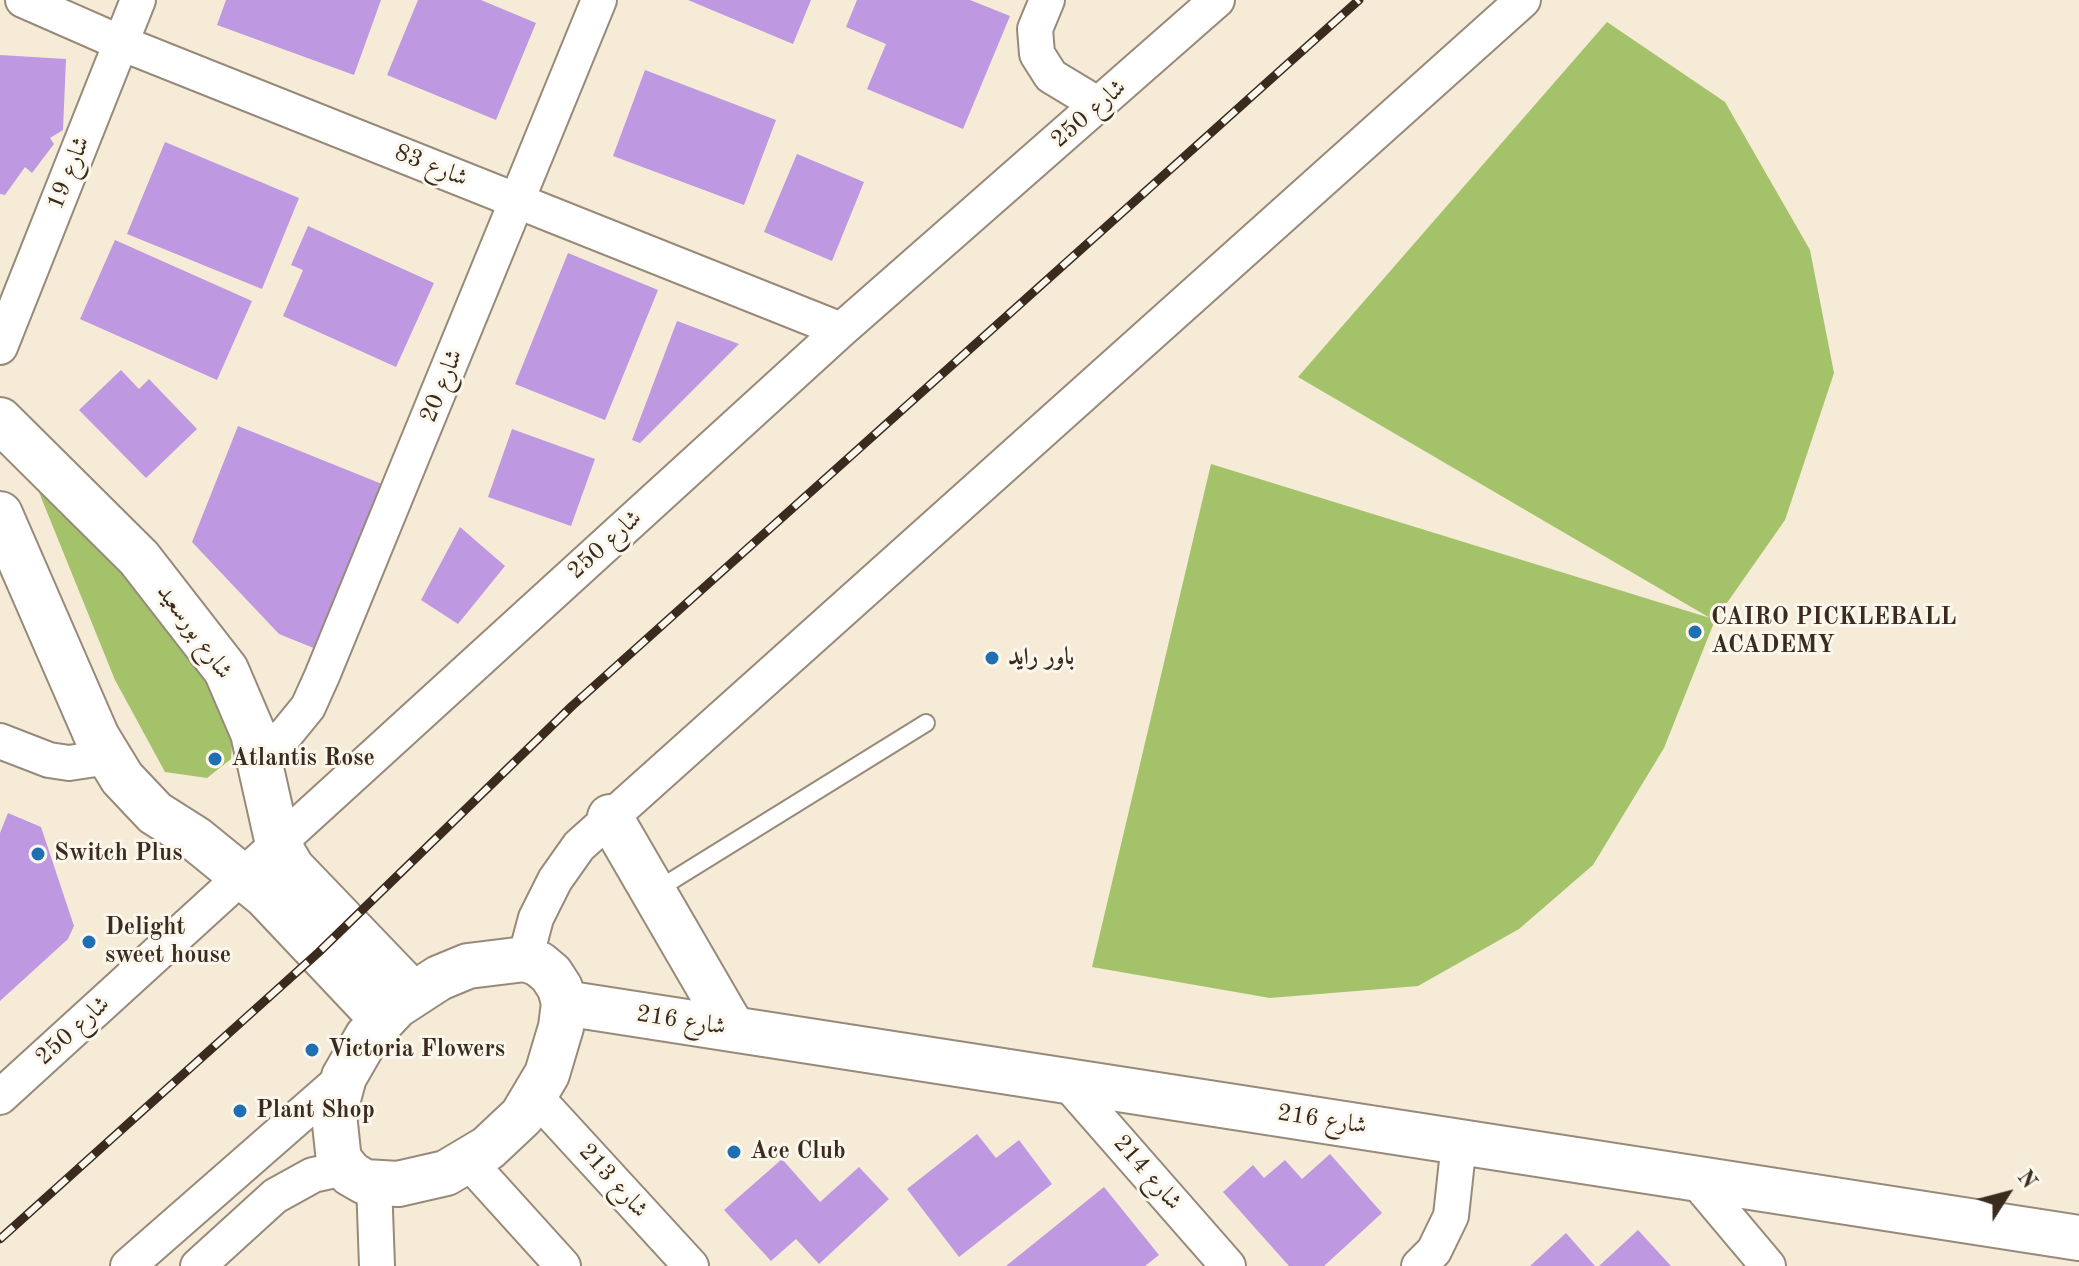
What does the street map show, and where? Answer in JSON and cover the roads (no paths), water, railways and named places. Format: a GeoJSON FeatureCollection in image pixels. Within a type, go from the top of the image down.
{"type":"FeatureCollection","features":[{"type":"Feature","properties":{"kind":"main road","name":"شارع بورسعيد"},"geometry":{"type":"LineString","coordinates":[[0,420],[139,558],[226,670],[253,733],[278,844],[292,868],[397,1006]]}},
{"type":"Feature","properties":{"kind":"main road"},"geometry":{"type":"LineString","coordinates":[[0,514],[97,737],[122,778],[155,813],[196,839],[243,876],[397,1006]]}},
{"type":"Feature","properties":{"kind":"main road"},"geometry":{"type":"LineString","coordinates":[[610,817],[733,1029]]}},
{"type":"Feature","properties":{"kind":"main road"},"geometry":{"type":"LineString","coordinates":[[525,959],[539,964],[551,974],[560,988],[564,1003],[555,1051],[535,1096],[506,1133],[468,1161],[446,1173],[398,1184],[359,1176],[338,1152],[334,1133],[336,1104],[344,1077],[367,1037],[397,1006],[439,978],[468,966],[525,959]]}},
{"type":"Feature","properties":{"kind":"main road","name":"شارع 216"},"geometry":{"type":"LineString","coordinates":[[564,1003],[2079,1238]]}},
{"type":"Feature","properties":{"kind":"street","name":"شارع 83"},"geometry":{"type":"LineString","coordinates":[[23,0],[121,43],[841,330]]}},
{"type":"Feature","properties":{"kind":"street","name":"شارع 19"},"geometry":{"type":"LineString","coordinates":[[0,347],[138,0]]}},
{"type":"Feature","properties":{"kind":"street","name":"شارع 20"},"geometry":{"type":"LineString","coordinates":[[258,754],[286,734],[308,707],[519,201],[599,0]]}},
{"type":"Feature","properties":{"kind":"street"},"geometry":{"type":"LineString","coordinates":[[1047,0],[1035,29],[1037,54],[1051,76],[1099,105]]}},
{"type":"Feature","properties":{"kind":"street","name":"شارع 250"},"geometry":{"type":"LineString","coordinates":[[0,1097],[841,330],[1217,0]]}},
{"type":"Feature","properties":{"kind":"street"},"geometry":{"type":"LineString","coordinates":[[525,959],[536,918],[555,880],[579,846],[1523,0]]}},
{"type":"Feature","properties":{"kind":"street"},"geometry":{"type":"LineString","coordinates":[[0,741],[49,760],[79,763],[109,757]]}},
{"type":"Feature","properties":{"kind":"street"},"geometry":{"type":"LineString","coordinates":[[128,1266],[344,1077]]}},
{"type":"Feature","properties":{"kind":"street","name":"شارع 214"},"geometry":{"type":"LineString","coordinates":[[1065,1080],[1228,1266]]}},
{"type":"Feature","properties":{"kind":"street","name":"شارع 213"},"geometry":{"type":"LineString","coordinates":[[535,1096],[691,1266]]}},
{"type":"Feature","properties":{"kind":"street"},"geometry":{"type":"LineString","coordinates":[[1419,1266],[1434,1251],[1451,1216],[1459,1142]]}},
{"type":"Feature","properties":{"kind":"street"},"geometry":{"type":"LineString","coordinates":[[468,1161],[563,1266]]}},
{"type":"Feature","properties":{"kind":"street"},"geometry":{"type":"LineString","coordinates":[[198,1266],[275,1196],[313,1175],[359,1176],[377,1266]]}},
{"type":"Feature","properties":{"kind":"street"},"geometry":{"type":"LineString","coordinates":[[1694,1178],[1768,1266]]}},
{"type":"Feature","properties":{"kind":"lane"},"geometry":{"type":"LineString","coordinates":[[654,892],[926,723]]}},
{"type":"Feature","properties":{"kind":"railway"},"geometry":{"type":"LineString","coordinates":[[0,1239],[319,952],[572,706],[1359,0]]}},
{"type":"Feature","properties":{"kind":"place","name":"CAIRO PICKLEBALL ACADEMY"},"geometry":{"type":"Point","coordinates":[1695,632]}},
{"type":"Feature","properties":{"kind":"place","name":"باور رايد"},"geometry":{"type":"Point","coordinates":[992,658]}},
{"type":"Feature","properties":{"kind":"place","name":"Atlantis Rose"},"geometry":{"type":"Point","coordinates":[215,759]}},
{"type":"Feature","properties":{"kind":"place","name":"Switch Plus"},"geometry":{"type":"Point","coordinates":[38,854]}},
{"type":"Feature","properties":{"kind":"place","name":"Delight sweet house"},"geometry":{"type":"Point","coordinates":[89,942]}},
{"type":"Feature","properties":{"kind":"place","name":"Victoria Flowers"},"geometry":{"type":"Point","coordinates":[312,1050]}},
{"type":"Feature","properties":{"kind":"place","name":"Plant Shop"},"geometry":{"type":"Point","coordinates":[240,1111]}},
{"type":"Feature","properties":{"kind":"place","name":"Ace Club"},"geometry":{"type":"Point","coordinates":[734,1152]}}]}
